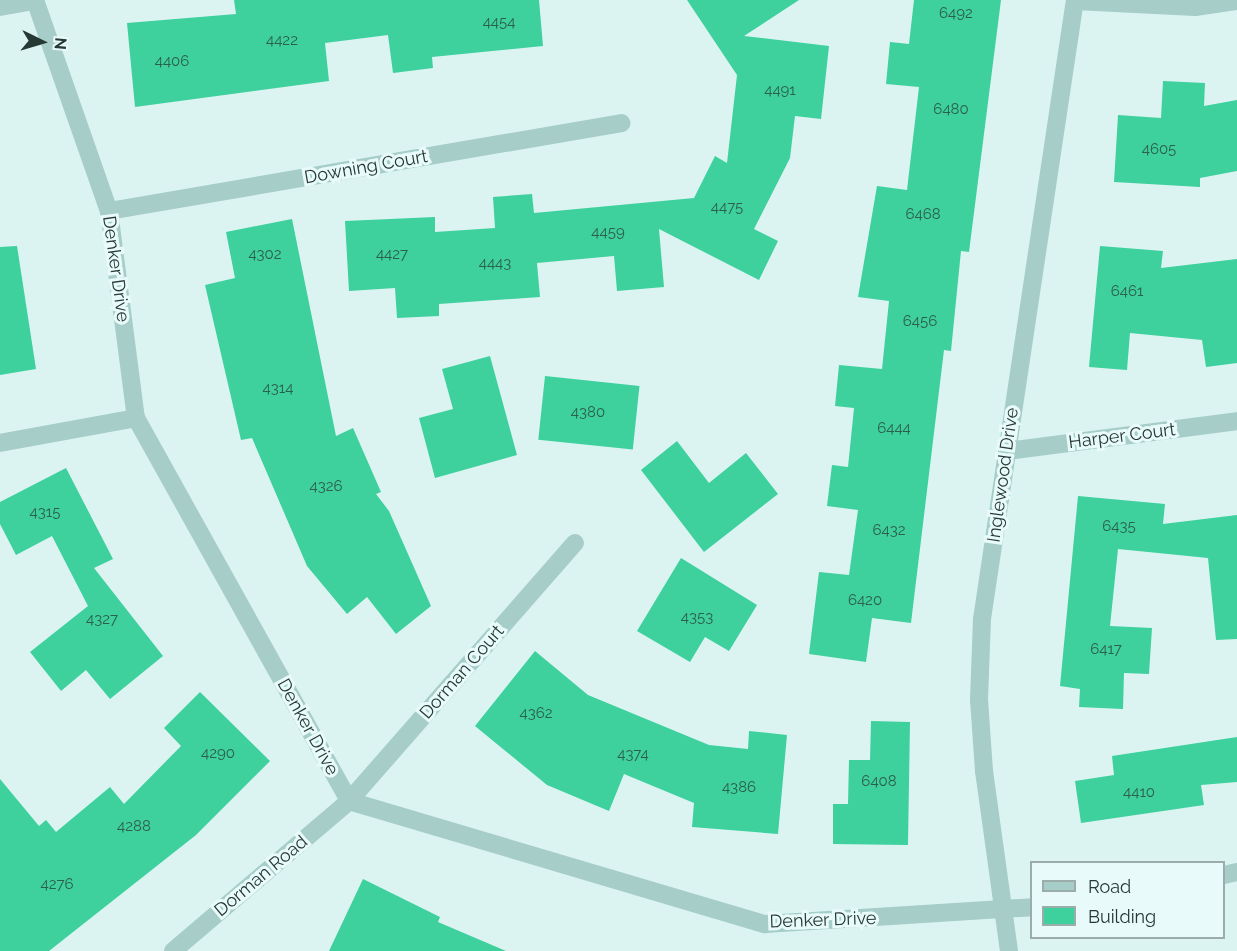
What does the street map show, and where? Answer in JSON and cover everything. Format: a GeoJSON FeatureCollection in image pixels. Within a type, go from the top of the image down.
{"type":"FeatureCollection","features":[{"type":"Feature","properties":{"kind":"street"},"geometry":{"type":"LineString","coordinates":[[0,7],[35,1]]}},
{"type":"Feature","properties":{"kind":"street","name":"Denker Drive"},"geometry":{"type":"LineString","coordinates":[[35,1],[109,211],[135,418],[349,801],[765,924],[1002,911],[1030,907]]}},
{"type":"Feature","properties":{"kind":"street"},"geometry":{"type":"LineString","coordinates":[[1075,1],[1195,7],[1237,1]]}},
{"type":"Feature","properties":{"kind":"street","name":"Inglewood Drive"},"geometry":{"type":"LineString","coordinates":[[1008,951],[979,700],[982,619],[1075,1]]}},
{"type":"Feature","properties":{"kind":"street","name":"Downing Court"},"geometry":{"type":"LineString","coordinates":[[109,211],[622,123]]}},
{"type":"Feature","properties":{"kind":"street"},"geometry":{"type":"LineString","coordinates":[[0,443],[135,418]]}},
{"type":"Feature","properties":{"kind":"street","name":"Harper Court"},"geometry":{"type":"LineString","coordinates":[[1006,451],[1237,421]]}},
{"type":"Feature","properties":{"kind":"street","name":"Dorman Court"},"geometry":{"type":"LineString","coordinates":[[349,801],[575,543]]}},
{"type":"Feature","properties":{"kind":"street","name":"Dorman Road"},"geometry":{"type":"LineString","coordinates":[[173,951],[349,801]]}},
{"type":"Feature","properties":{"kind":"building"},"geometry":{"type":"Polygon","coordinates":[[[234,0],[539,0],[543,46],[432,57],[433,68],[393,73],[388,35],[325,43],[329,81],[135,107],[127,23],[236,14],[234,0]]]}},
{"type":"Feature","properties":{"kind":"building"},"geometry":{"type":"Polygon","coordinates":[[[687,0],[799,0],[744,36],[829,46],[821,119],[795,116],[790,158],[754,229],[778,241],[759,280],[659,229],[664,287],[617,291],[614,256],[537,263],[540,297],[439,304],[439,316],[397,318],[395,288],[349,291],[345,221],[435,217],[435,232],[495,228],[493,197],[532,194],[534,213],[694,198],[715,156],[727,163],[737,75],[687,0]]]}},
{"type":"Feature","properties":{"kind":"building"},"geometry":{"type":"Polygon","coordinates":[[[914,0],[1001,0],[969,252],[961,251],[951,351],[944,350],[911,623],[872,618],[866,662],[809,654],[819,572],[849,575],[858,510],[827,506],[832,465],[848,467],[854,408],[835,406],[839,365],[882,369],[889,301],[858,297],[877,186],[907,190],[919,87],[886,84],[890,42],[909,44],[914,0]]]}},
{"type":"Feature","properties":{"kind":"building"},"geometry":{"type":"Polygon","coordinates":[[[1163,81],[1205,83],[1204,106],[1237,100],[1237,171],[1200,178],[1200,187],[1114,182],[1118,115],[1161,118],[1163,81]]]}},
{"type":"Feature","properties":{"kind":"building"},"geometry":{"type":"Polygon","coordinates":[[[292,219],[336,436],[353,428],[381,492],[376,494],[389,511],[431,606],[396,634],[367,597],[347,614],[307,566],[252,438],[241,440],[205,285],[235,278],[226,232],[292,219]]]}},
{"type":"Feature","properties":{"kind":"building"},"geometry":{"type":"Polygon","coordinates":[[[17,246],[36,369],[0,375],[0,247],[17,246]]]}},
{"type":"Feature","properties":{"kind":"building"},"geometry":{"type":"Polygon","coordinates":[[[1100,246],[1163,251],[1161,268],[1237,259],[1237,363],[1206,367],[1202,340],[1130,333],[1127,370],[1089,367],[1100,246]]]}},
{"type":"Feature","properties":{"kind":"building"},"geometry":{"type":"Polygon","coordinates":[[[490,356],[517,455],[435,478],[419,418],[453,409],[442,369],[490,356]]]}},
{"type":"Feature","properties":{"kind":"building"},"geometry":{"type":"Polygon","coordinates":[[[545,376],[639,386],[633,450],[538,440],[545,376]]]}},
{"type":"Feature","properties":{"kind":"building"},"geometry":{"type":"Polygon","coordinates":[[[677,441],[709,483],[746,453],[778,494],[704,552],[641,470],[677,441]]]}},
{"type":"Feature","properties":{"kind":"building"},"geometry":{"type":"Polygon","coordinates":[[[66,468],[113,559],[94,568],[163,656],[110,699],[86,670],[61,691],[30,652],[88,606],[52,536],[16,555],[0,524],[0,502],[66,468]]]}},
{"type":"Feature","properties":{"kind":"building"},"geometry":{"type":"Polygon","coordinates":[[[1078,496],[1165,504],[1163,524],[1237,515],[1237,639],[1216,640],[1208,558],[1118,549],[1110,626],[1152,628],[1149,674],[1124,673],[1123,709],[1079,707],[1080,689],[1060,686],[1078,496]]]}},
{"type":"Feature","properties":{"kind":"building"},"geometry":{"type":"Polygon","coordinates":[[[681,558],[757,605],[729,651],[705,637],[690,662],[637,631],[681,558]]]}},
{"type":"Feature","properties":{"kind":"building"},"geometry":{"type":"Polygon","coordinates":[[[535,651],[588,695],[709,745],[748,749],[749,731],[787,735],[778,834],[692,827],[694,803],[624,774],[609,811],[547,785],[475,726],[535,651]]]}},
{"type":"Feature","properties":{"kind":"building"},"geometry":{"type":"Polygon","coordinates":[[[200,692],[270,761],[196,835],[49,951],[0,951],[0,779],[39,826],[46,820],[56,832],[110,787],[124,804],[181,746],[164,728],[200,692]]]}},
{"type":"Feature","properties":{"kind":"building"},"geometry":{"type":"Polygon","coordinates":[[[871,721],[910,722],[908,845],[833,844],[833,804],[848,804],[849,760],[870,760],[871,721]]]}},
{"type":"Feature","properties":{"kind":"building"},"geometry":{"type":"Polygon","coordinates":[[[1237,737],[1237,782],[1201,785],[1204,805],[1081,823],[1075,781],[1114,775],[1112,756],[1237,737]]]}},
{"type":"Feature","properties":{"kind":"building"},"geometry":{"type":"Polygon","coordinates":[[[363,879],[440,917],[438,922],[506,951],[329,951],[363,879]]]}}]}
